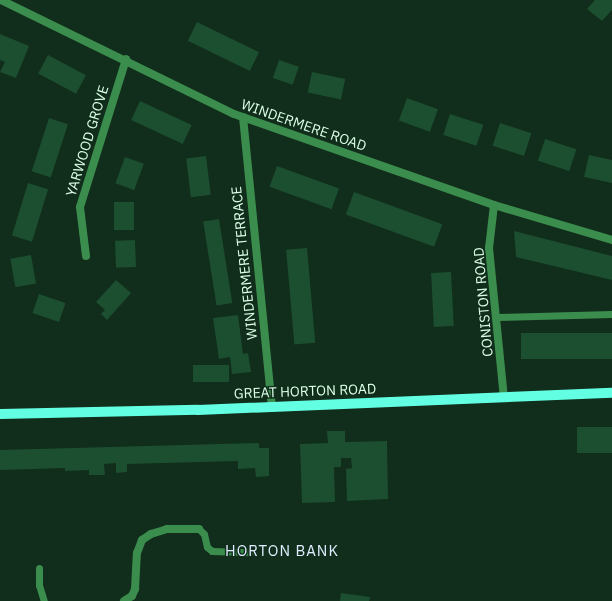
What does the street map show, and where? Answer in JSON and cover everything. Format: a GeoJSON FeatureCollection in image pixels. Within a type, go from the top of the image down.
{"type":"FeatureCollection","features":[{"type":"Feature","properties":{"kind":"main road","name":"GREAT HORTON ROAD"},"geometry":{"type":"LineString","coordinates":[[0,414],[272,407],[612,393]]}},
{"type":"Feature","properties":{"kind":"street","name":"WINDERMERE ROAD"},"geometry":{"type":"LineString","coordinates":[[1,0],[126,59],[243,117],[494,205],[612,240]]}},
{"type":"Feature","properties":{"kind":"street","name":"YARWOOD GROVE"},"geometry":{"type":"LineString","coordinates":[[86,256],[80,207],[126,59]]}},
{"type":"Feature","properties":{"kind":"street","name":"WINDERMERE TERRACE"},"geometry":{"type":"LineString","coordinates":[[243,117],[272,407]]}},
{"type":"Feature","properties":{"kind":"street","name":"CONISTON ROAD"},"geometry":{"type":"LineString","coordinates":[[494,205],[490,248],[504,397]]}},
{"type":"Feature","properties":{"kind":"street"},"geometry":{"type":"LineString","coordinates":[[124,601],[132,596],[135,589],[137,553],[142,540],[151,534],[167,529],[199,529]]}},
{"type":"Feature","properties":{"kind":"lane"},"geometry":{"type":"LineString","coordinates":[[496,317],[612,314]]}},
{"type":"Feature","properties":{"kind":"lane"},"geometry":{"type":"LineString","coordinates":[[199,529],[204,534],[207,547],[212,551],[249,552]]}},
{"type":"Feature","properties":{"kind":"lane"},"geometry":{"type":"LineString","coordinates":[[39,568],[40,585],[44,601]]}},
{"type":"Feature","properties":{"kind":"building"},"geometry":{"type":"Polygon","coordinates":[[[595,0],[612,0],[612,10],[602,21],[587,9],[595,0]]]}},
{"type":"Feature","properties":{"kind":"building"},"geometry":{"type":"Polygon","coordinates":[[[197,22],[259,52],[250,71],[188,41],[197,22]]]}},
{"type":"Feature","properties":{"kind":"building"},"geometry":{"type":"Polygon","coordinates":[[[0,34],[29,46],[16,78],[0,72],[5,62],[0,60],[0,34]]]}},
{"type":"Feature","properties":{"kind":"building"},"geometry":{"type":"Polygon","coordinates":[[[48,55],[86,75],[76,94],[38,74],[48,55]]]}},
{"type":"Feature","properties":{"kind":"building"},"geometry":{"type":"Polygon","coordinates":[[[279,60],[299,67],[293,85],[273,78],[279,60]]]}},
{"type":"Feature","properties":{"kind":"building"},"geometry":{"type":"Polygon","coordinates":[[[312,72],[345,79],[341,100],[308,93],[312,72]]]}},
{"type":"Feature","properties":{"kind":"building"},"geometry":{"type":"Polygon","coordinates":[[[407,98],[438,109],[430,132],[399,121],[407,98]]]}},
{"type":"Feature","properties":{"kind":"building"},"geometry":{"type":"Polygon","coordinates":[[[140,101],[192,125],[183,144],[131,120],[140,101]]]}},
{"type":"Feature","properties":{"kind":"building"},"geometry":{"type":"Polygon","coordinates":[[[450,114],[483,125],[476,146],[443,135],[450,114]]]}},
{"type":"Feature","properties":{"kind":"building"},"geometry":{"type":"Polygon","coordinates":[[[49,118],[68,124],[51,177],[32,171],[49,118]]]}},
{"type":"Feature","properties":{"kind":"building"},"geometry":{"type":"Polygon","coordinates":[[[500,123],[531,133],[524,156],[493,146],[500,123]]]}},
{"type":"Feature","properties":{"kind":"building"},"geometry":{"type":"Polygon","coordinates":[[[545,139],[576,149],[569,171],[538,161],[545,139]]]}},
{"type":"Feature","properties":{"kind":"building"},"geometry":{"type":"Polygon","coordinates":[[[589,155],[612,160],[612,183],[584,177],[589,155]]]}},
{"type":"Feature","properties":{"kind":"building"},"geometry":{"type":"Polygon","coordinates":[[[206,156],[211,195],[191,197],[186,158],[206,156]]]}},
{"type":"Feature","properties":{"kind":"building"},"geometry":{"type":"Polygon","coordinates":[[[125,157],[144,164],[134,190],[115,183],[125,157]]]}},
{"type":"Feature","properties":{"kind":"building"},"geometry":{"type":"Polygon","coordinates":[[[277,166],[339,189],[331,209],[269,187],[277,166]]]}},
{"type":"Feature","properties":{"kind":"building"},"geometry":{"type":"Polygon","coordinates":[[[28,183],[48,189],[32,242],[12,236],[28,183]]]}},
{"type":"Feature","properties":{"kind":"building"},"geometry":{"type":"Polygon","coordinates":[[[354,192],[442,224],[434,247],[346,215],[354,192]]]}},
{"type":"Feature","properties":{"kind":"building"},"geometry":{"type":"Polygon","coordinates":[[[114,202],[134,202],[134,230],[114,230],[114,202]]]}},
{"type":"Feature","properties":{"kind":"building"},"geometry":{"type":"Polygon","coordinates":[[[219,219],[232,303],[216,305],[203,222],[219,219]]]}},
{"type":"Feature","properties":{"kind":"building"},"geometry":{"type":"Polygon","coordinates":[[[514,231],[612,256],[612,280],[516,257],[514,231]]]}},
{"type":"Feature","properties":{"kind":"building"},"geometry":{"type":"Polygon","coordinates":[[[135,240],[136,267],[116,268],[115,241],[135,240]]]}},
{"type":"Feature","properties":{"kind":"building"},"geometry":{"type":"Polygon","coordinates":[[[307,248],[315,343],[294,344],[286,250],[307,248]]]}},
{"type":"Feature","properties":{"kind":"building"},"geometry":{"type":"Polygon","coordinates":[[[31,255],[36,284],[15,287],[10,259],[31,255]]]}},
{"type":"Feature","properties":{"kind":"building"},"geometry":{"type":"Polygon","coordinates":[[[451,272],[454,326],[434,327],[431,273],[451,272]]]}},
{"type":"Feature","properties":{"kind":"building"},"geometry":{"type":"Polygon","coordinates":[[[116,280],[131,293],[107,320],[101,314],[105,310],[96,302],[116,280]]]}},
{"type":"Feature","properties":{"kind":"building"},"geometry":{"type":"Polygon","coordinates":[[[39,294],[65,303],[59,322],[32,313],[39,294]]]}},
{"type":"Feature","properties":{"kind":"building"},"geometry":{"type":"Polygon","coordinates":[[[238,315],[243,354],[248,353],[251,372],[232,374],[230,357],[219,359],[213,318],[238,315]]]}},
{"type":"Feature","properties":{"kind":"building"},"geometry":{"type":"Polygon","coordinates":[[[521,333],[612,333],[612,359],[521,359],[521,333]]]}},
{"type":"Feature","properties":{"kind":"building"},"geometry":{"type":"Polygon","coordinates":[[[193,365],[229,365],[229,382],[193,382],[193,365]]]}},
{"type":"Feature","properties":{"kind":"building"},"geometry":{"type":"Polygon","coordinates":[[[577,427],[612,427],[612,453],[577,453],[577,427]]]}},
{"type":"Feature","properties":{"kind":"building"},"geometry":{"type":"Polygon","coordinates":[[[327,431],[345,431],[345,442],[387,441],[388,499],[347,501],[346,469],[352,468],[351,458],[341,458],[341,467],[334,467],[335,502],[302,503],[300,444],[328,443],[327,431]]]}},
{"type":"Feature","properties":{"kind":"building"},"geometry":{"type":"Polygon","coordinates":[[[259,443],[259,448],[269,448],[269,476],[256,477],[255,468],[238,469],[238,461],[127,464],[127,472],[116,473],[116,463],[104,464],[105,475],[89,475],[89,470],[65,471],[65,468],[0,470],[0,450],[259,443]]]}},
{"type":"Feature","properties":{"kind":"building"},"geometry":{"type":"Polygon","coordinates":[[[341,593],[370,597],[369,601],[340,601],[341,593]]]}},
{"type":"Feature","properties":{"kind":"district","name":"HORTON BANK"},"geometry":{"type":"Point","coordinates":[282,551]}}]}
